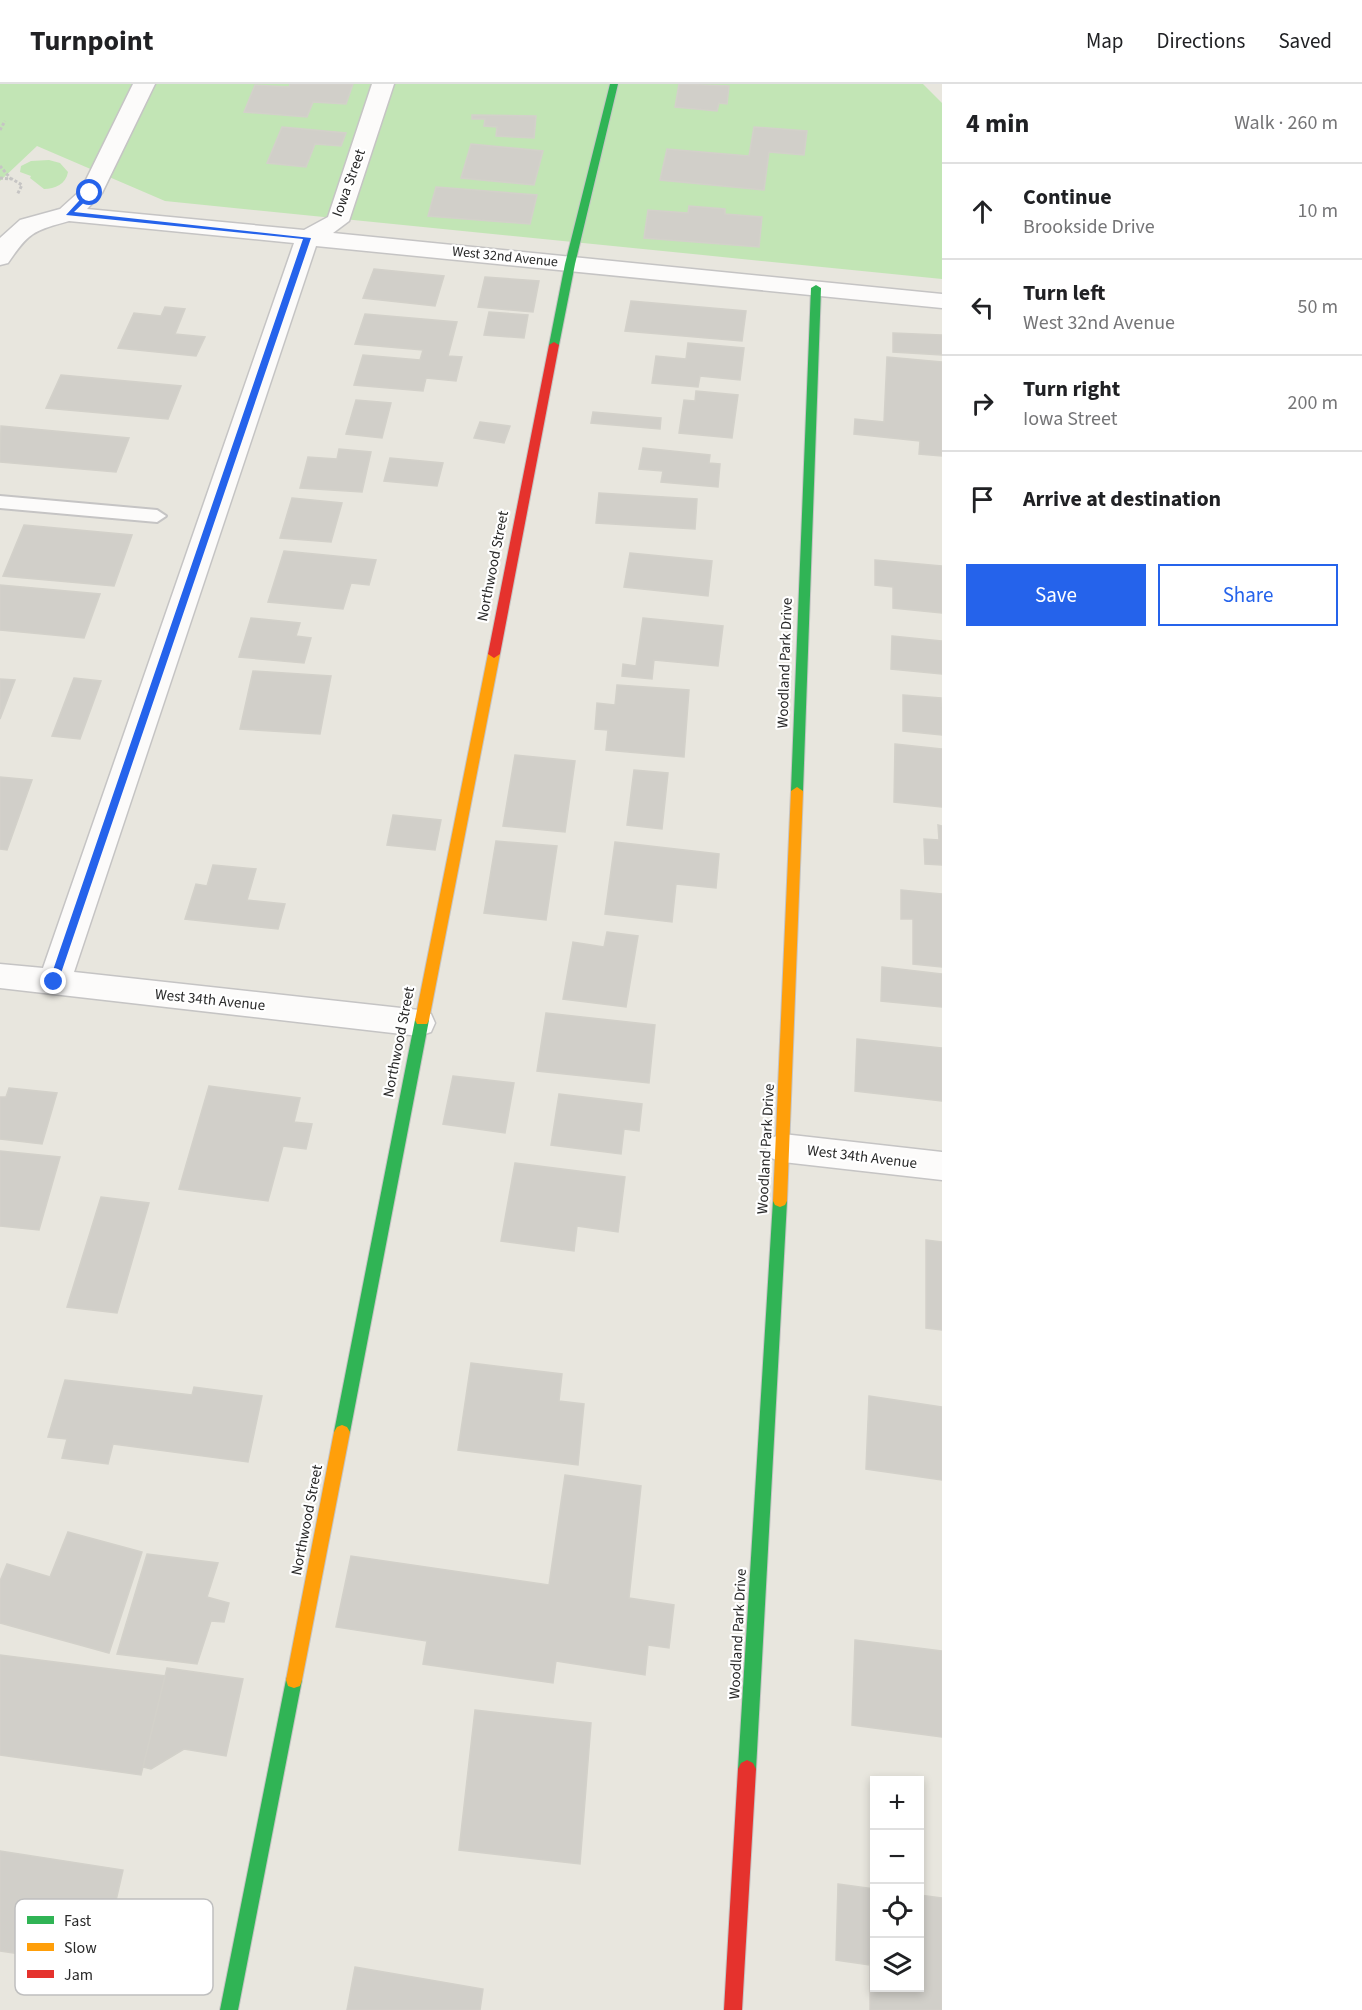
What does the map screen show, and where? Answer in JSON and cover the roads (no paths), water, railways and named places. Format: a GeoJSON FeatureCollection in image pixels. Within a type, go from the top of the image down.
{"type":"FeatureCollection","features":[{"type":"Feature","properties":{"kind":"street"},"geometry":{"type":"LineString","coordinates":[[0,258],[6,245],[28,225],[68,214],[90,193],[144,84]]}},
{"type":"Feature","properties":{"kind":"street","name":"Iowa Street"},"geometry":{"type":"LineString","coordinates":[[307,238],[339,220],[383,84]]}},
{"type":"Feature","properties":{"kind":"street","name":"Northwood Street"},"geometry":{"type":"LineString","coordinates":[[229,2010],[570,264],[614,84]]}},
{"type":"Feature","properties":{"kind":"street","name":"West 32nd Avenue"},"geometry":{"type":"LineString","coordinates":[[68,214],[942,301]]}},
{"type":"Feature","properties":{"kind":"street"},"geometry":{"type":"LineString","coordinates":[[54,982],[307,238]]}},
{"type":"Feature","properties":{"kind":"street","name":"Woodland Park Drive"},"geometry":{"type":"LineString","coordinates":[[733,2010],[783,1148],[816,288]]}},
{"type":"Feature","properties":{"kind":"street","name":"West 34th Avenue"},"geometry":{"type":"LineString","coordinates":[[0,976],[420,1023]]}},
{"type":"Feature","properties":{"kind":"street","name":"West 34th Avenue"},"geometry":{"type":"LineString","coordinates":[[783,1148],[942,1166]]}},
{"type":"Feature","properties":{"kind":"lane"},"geometry":{"type":"LineString","coordinates":[[0,502],[157,516]]}}]}
